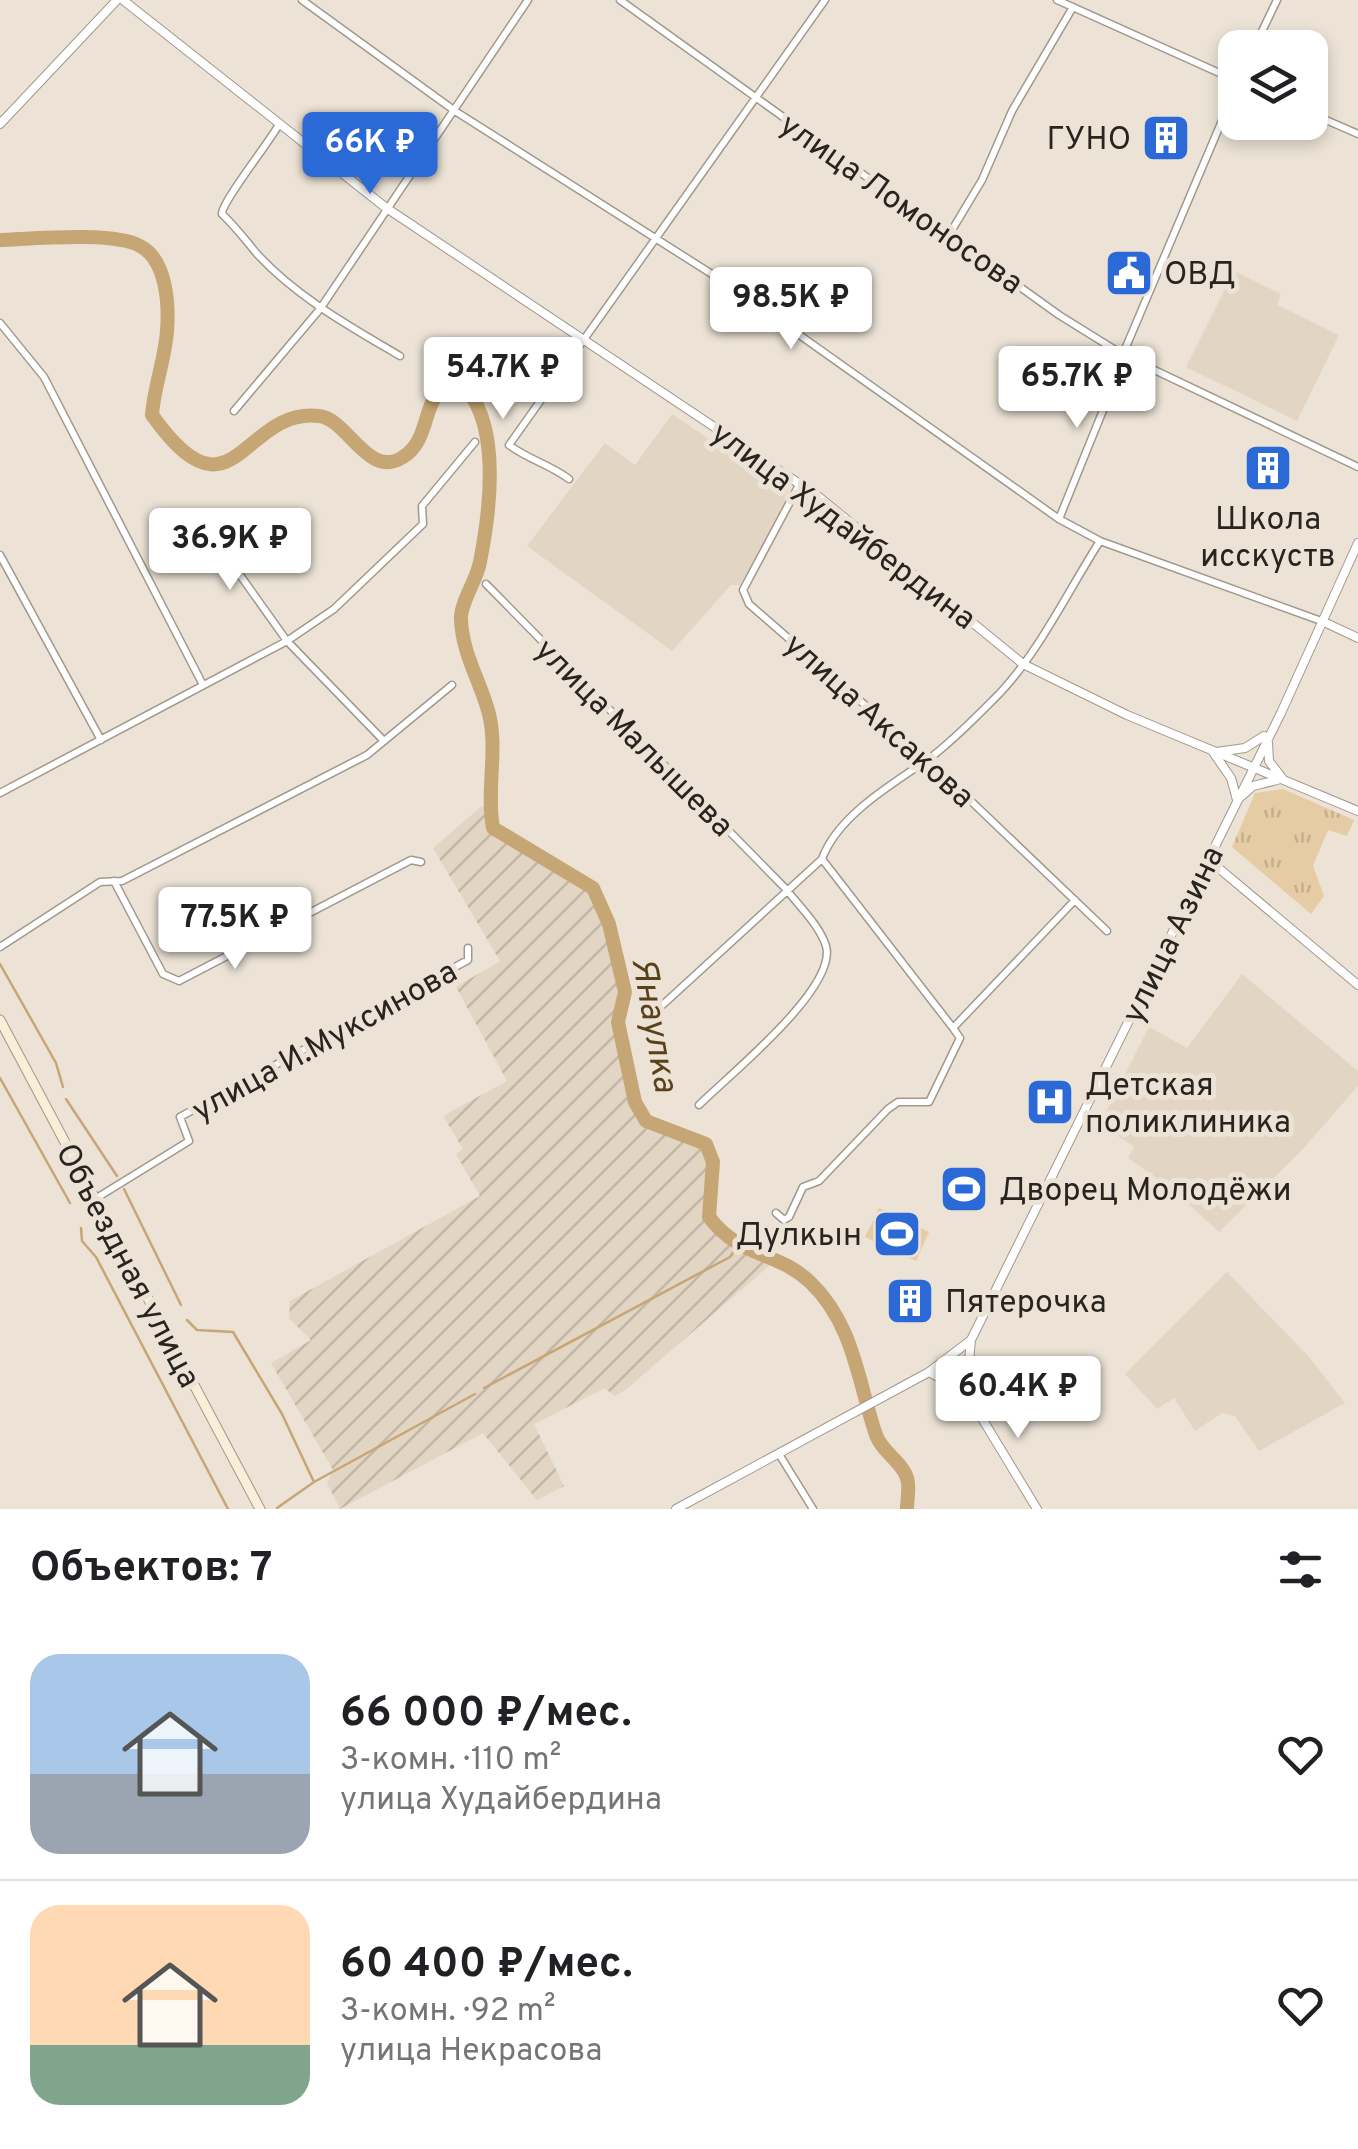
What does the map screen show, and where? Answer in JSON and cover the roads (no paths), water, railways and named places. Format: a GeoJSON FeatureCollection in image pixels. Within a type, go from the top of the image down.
{"type":"FeatureCollection","features":[{"type":"Feature","properties":{"kind":"main road","name":"Объездная улица"},"geometry":{"type":"LineString","coordinates":[[0,1020],[260,1509]]}},
{"type":"Feature","properties":{"kind":"street"},"geometry":{"type":"LineString","coordinates":[[0,124],[120,0]]}},
{"type":"Feature","properties":{"kind":"street","name":"улица Худайбердина"},"geometry":{"type":"LineString","coordinates":[[120,0],[385,207],[799,485],[1024,664],[1075,692],[1358,810]]}},
{"type":"Feature","properties":{"kind":"street"},"geometry":{"type":"LineString","coordinates":[[302,0],[455,111],[656,238],[1059,519],[1100,541],[1324,622],[1358,638]]}},
{"type":"Feature","properties":{"kind":"street"},"geometry":{"type":"LineString","coordinates":[[234,412],[320,308],[528,0]]}},
{"type":"Feature","properties":{"kind":"street","name":"улица Ломоносова"},"geometry":{"type":"LineString","coordinates":[[620,0],[1059,315],[1124,355],[1358,467]]}},
{"type":"Feature","properties":{"kind":"street"},"geometry":{"type":"LineString","coordinates":[[568,479],[553,467],[532,463],[509,445],[825,0]]}},
{"type":"Feature","properties":{"kind":"street"},"geometry":{"type":"LineString","coordinates":[[1057,0],[1218,72]]}},
{"type":"Feature","properties":{"kind":"street"},"geometry":{"type":"LineString","coordinates":[[1263,30],[1277,0]]}},
{"type":"Feature","properties":{"kind":"street"},"geometry":{"type":"LineString","coordinates":[[949,235],[982,180],[1012,111],[1073,7]]}},
{"type":"Feature","properties":{"kind":"street"},"geometry":{"type":"LineString","coordinates":[[1328,121],[1358,134]]}},
{"type":"Feature","properties":{"kind":"street"},"geometry":{"type":"LineString","coordinates":[[278,126],[256,166],[223,202],[222,214],[248,238],[256,253],[320,308],[400,356]]}},
{"type":"Feature","properties":{"kind":"street"},"geometry":{"type":"LineString","coordinates":[[1059,519],[1218,131]]}},
{"type":"Feature","properties":{"kind":"street"},"geometry":{"type":"LineString","coordinates":[[0,323],[44,377],[202,683]]}},
{"type":"Feature","properties":{"kind":"street"},"geometry":{"type":"LineString","coordinates":[[0,793],[287,640],[334,609],[423,524],[422,506],[475,442]]}},
{"type":"Feature","properties":{"kind":"street","name":"улица Аксакова"},"geometry":{"type":"LineString","coordinates":[[799,485],[743,590],[749,604],[928,760],[1107,931]]}},
{"type":"Feature","properties":{"kind":"street"},"geometry":{"type":"LineString","coordinates":[[203,524],[287,640],[384,741]]}},
{"type":"Feature","properties":{"kind":"street"},"geometry":{"type":"LineString","coordinates":[[642,1011],[658,1010],[822,859],[828,840],[842,826],[928,760],[1000,693],[1024,664],[1100,541]]}},
{"type":"Feature","properties":{"kind":"street","name":"улица Азина"},"geometry":{"type":"LineString","coordinates":[[676,1509],[929,1372],[971,1340],[1209,860],[1358,543]]}},
{"type":"Feature","properties":{"kind":"street"},"geometry":{"type":"LineString","coordinates":[[0,555],[101,740]]}},
{"type":"Feature","properties":{"kind":"street","name":"улица Малышева"},"geometry":{"type":"LineString","coordinates":[[486,584],[786,890],[819,932],[826,948],[827,964],[802,1004],[699,1105]]}},
{"type":"Feature","properties":{"kind":"street"},"geometry":{"type":"LineString","coordinates":[[0,946],[100,882],[114,882],[367,755],[452,685]]}},
{"type":"Feature","properties":{"kind":"street"},"geometry":{"type":"LineString","coordinates":[[1270,732],[1245,748],[1213,752],[1231,778],[1237,800],[1264,782],[1286,781]]}},
{"type":"Feature","properties":{"kind":"street"},"geometry":{"type":"LineString","coordinates":[[1270,732],[1266,753],[1286,781]]}},
{"type":"Feature","properties":{"kind":"street"},"geometry":{"type":"LineString","coordinates":[[776,1213],[784,1220],[788,1217],[803,1187],[820,1180],[898,1102],[929,1102],[960,1038],[822,859]]}},
{"type":"Feature","properties":{"kind":"street"},"geometry":{"type":"LineString","coordinates":[[114,882],[162,974],[180,981],[411,860],[421,862]]}},
{"type":"Feature","properties":{"kind":"street"},"geometry":{"type":"LineString","coordinates":[[1209,860],[1358,985]]}},
{"type":"Feature","properties":{"kind":"street"},"geometry":{"type":"LineString","coordinates":[[953,1028],[1075,900]]}},
{"type":"Feature","properties":{"kind":"street","name":"улица И.Муксинова"},"geometry":{"type":"LineString","coordinates":[[95,1199],[189,1142],[180,1117],[468,960],[468,948]]}},
{"type":"Feature","properties":{"kind":"street"},"geometry":{"type":"LineString","coordinates":[[966,1392],[971,1340]]}},
{"type":"Feature","properties":{"kind":"street"},"geometry":{"type":"LineString","coordinates":[[929,1372],[966,1392],[1038,1509]]}},
{"type":"Feature","properties":{"kind":"street"},"geometry":{"type":"LineString","coordinates":[[780,1454],[812,1509]]}},
{"type":"Feature","properties":{"kind":"waterway","name":"Янаулка"},"geometry":{"type":"LineString","coordinates":[[0,240],[111,239],[128,241],[149,253],[161,272],[167,309],[166,342],[152,415],[180,448],[202,462],[221,463],[272,428],[293,418],[319,416],[339,427],[369,455],[391,462],[413,448],[431,404],[445,386],[458,381],[472,397],[482,417],[487,441],[489,492],[480,562],[461,619],[491,728],[493,828],[593,888],[609,924],[625,992],[618,1022],[635,1102],[646,1121],[706,1144],[713,1162],[709,1217],[721,1231],[746,1248],[797,1272],[825,1298],[853,1354],[876,1435],[907,1478],[907,1509]]}},
{"type":"Feature","properties":{"kind":"waterway"},"geometry":{"type":"LineString","coordinates":[[0,964],[56,1063],[63,1087]]}},
{"type":"Feature","properties":{"kind":"waterway"},"geometry":{"type":"LineString","coordinates":[[0,1078],[70,1203]]}},
{"type":"Feature","properties":{"kind":"waterway"},"geometry":{"type":"LineString","coordinates":[[66,1099],[117,1176]]}},
{"type":"Feature","properties":{"kind":"waterway"},"geometry":{"type":"LineString","coordinates":[[124,1189],[181,1305]]}},
{"type":"Feature","properties":{"kind":"waterway"},"geometry":{"type":"LineString","coordinates":[[81,1228],[82,1241],[96,1257],[228,1509]]}},
{"type":"Feature","properties":{"kind":"waterway"},"geometry":{"type":"LineString","coordinates":[[484,1388],[730,1257],[737,1247]]}},
{"type":"Feature","properties":{"kind":"waterway"},"geometry":{"type":"LineString","coordinates":[[187,1320],[197,1330],[233,1332],[282,1414],[313,1480]]}},
{"type":"Feature","properties":{"kind":"waterway"},"geometry":{"type":"LineString","coordinates":[[277,1508],[314,1482],[475,1394]]}},
{"type":"Feature","properties":{"kind":"place","name":"ГУНО"},"geometry":{"type":"Point","coordinates":[1166,138]}},
{"type":"Feature","properties":{"kind":"place","name":"ОВД"},"geometry":{"type":"Point","coordinates":[1129,273]}},
{"type":"Feature","properties":{"kind":"place","name":"Школа исскуств"},"geometry":{"type":"Point","coordinates":[1268,468]}},
{"type":"Feature","properties":{"kind":"place","name":"Детская поликлиника"},"geometry":{"type":"Point","coordinates":[1050,1102]}},
{"type":"Feature","properties":{"kind":"place","name":"Дворец Молодёжи"},"geometry":{"type":"Point","coordinates":[964,1189]}},
{"type":"Feature","properties":{"kind":"place","name":"Дулкын"},"geometry":{"type":"Point","coordinates":[897,1234]}},
{"type":"Feature","properties":{"kind":"place","name":"Пятерочка"},"geometry":{"type":"Point","coordinates":[910,1301]}}]}
